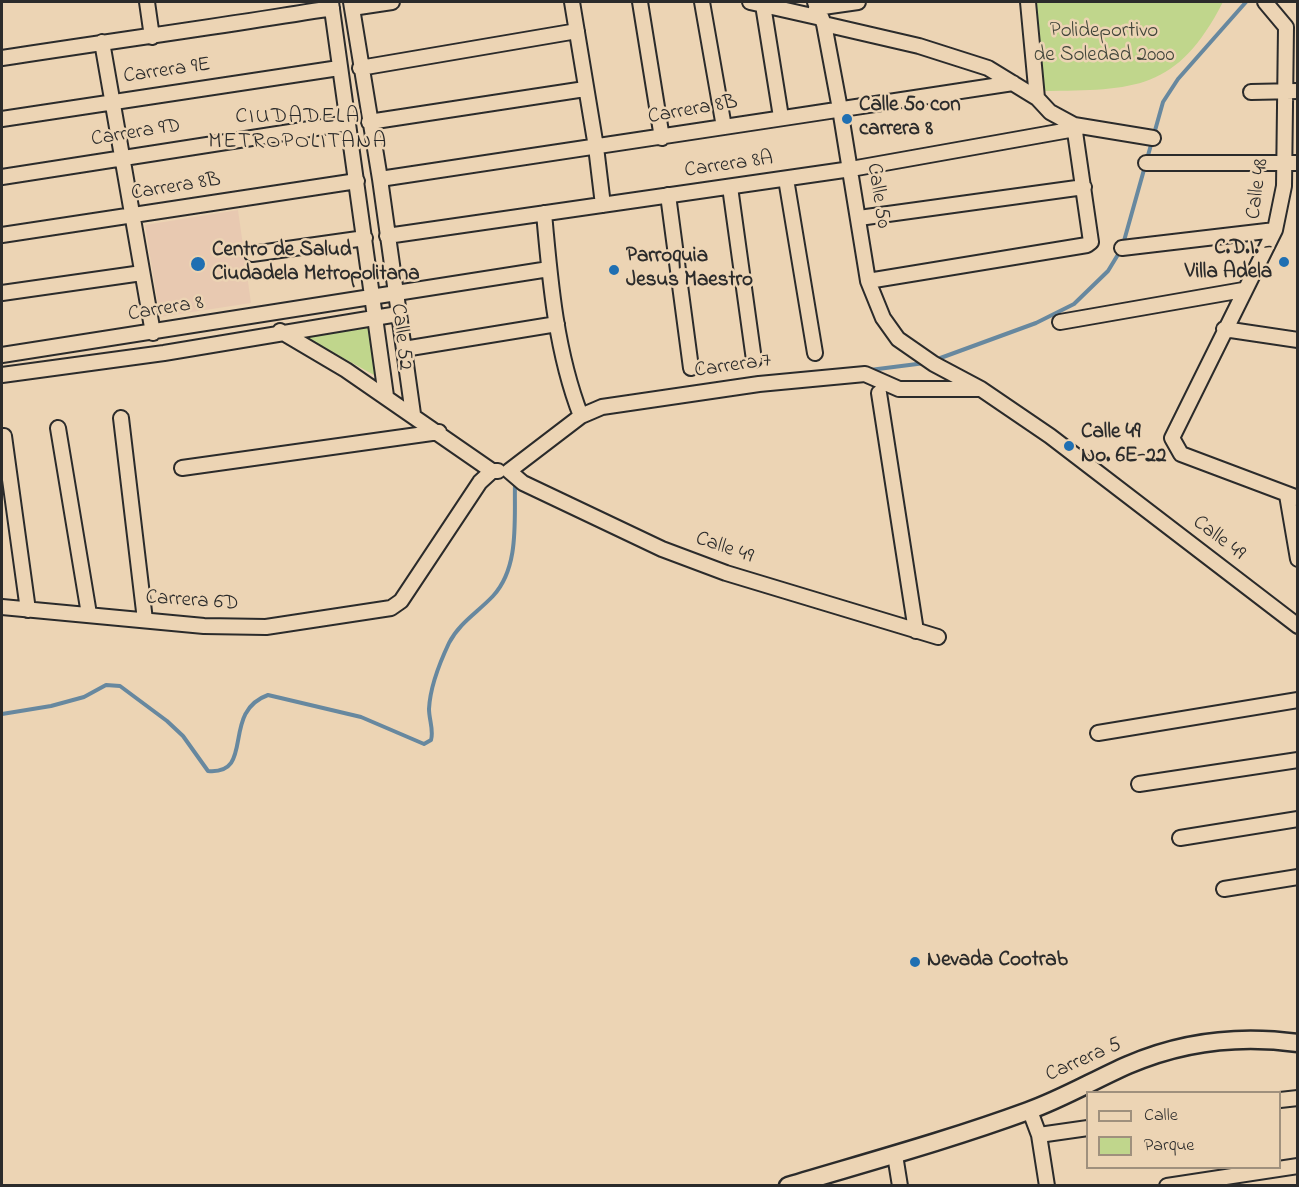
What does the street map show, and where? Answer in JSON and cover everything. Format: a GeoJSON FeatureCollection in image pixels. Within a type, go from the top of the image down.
{"type":"FeatureCollection","features":[{"type":"Feature","properties":{"kind":"main road","name":"Carrera 5"},"geometry":{"type":"LineString","coordinates":[[788,1185],[895,1155],[1030,1111],[1130,1064],[1185,1046],[1233,1039],[1298,1044]]}},
{"type":"Feature","properties":{"kind":"street"},"geometry":{"type":"LineString","coordinates":[[147,2],[152,38]]}},
{"type":"Feature","properties":{"kind":"street"},"geometry":{"type":"LineString","coordinates":[[351,5],[393,2]]}},
{"type":"Feature","properties":{"kind":"street"},"geometry":{"type":"LineString","coordinates":[[572,2],[603,204]]}},
{"type":"Feature","properties":{"kind":"street"},"geometry":{"type":"LineString","coordinates":[[640,2],[662,138]]}},
{"type":"Feature","properties":{"kind":"street"},"geometry":{"type":"LineString","coordinates":[[702,2],[724,127]]}},
{"type":"Feature","properties":{"kind":"street"},"geometry":{"type":"LineString","coordinates":[[819,13],[858,2]]}},
{"type":"Feature","properties":{"kind":"street"},"geometry":{"type":"LineString","coordinates":[[1028,2],[1036,98]]}},
{"type":"Feature","properties":{"kind":"street","name":"Calle 48"},"geometry":{"type":"LineString","coordinates":[[1265,2],[1292,27],[1291,164],[1275,230],[1172,438],[1181,454],[1292,497]]}},
{"type":"Feature","properties":{"kind":"street"},"geometry":{"type":"LineString","coordinates":[[781,117],[757,3],[819,13],[988,68],[1036,98],[1050,112],[1075,127],[1153,138]]}},
{"type":"Feature","properties":{"kind":"street"},"geometry":{"type":"LineString","coordinates":[[2,58],[102,42],[152,38],[331,5]]}},
{"type":"Feature","properties":{"kind":"street","name":"Calle 52"},"geometry":{"type":"LineString","coordinates":[[331,5],[374,297],[386,396],[492,471]]}},
{"type":"Feature","properties":{"kind":"street","name":"Calle 52"},"geometry":{"type":"LineString","coordinates":[[351,5],[380,179],[413,414]]}},
{"type":"Feature","properties":{"kind":"street","name":"Calle 50"},"geometry":{"type":"LineString","coordinates":[[819,13],[851,169],[868,281],[883,318],[898,339],[934,364]]}},
{"type":"Feature","properties":{"kind":"street"},"geometry":{"type":"LineString","coordinates":[[360,68],[577,31]]}},
{"type":"Feature","properties":{"kind":"street"},"geometry":{"type":"LineString","coordinates":[[102,42],[153,333]]}},
{"type":"Feature","properties":{"kind":"street","name":"Carrera 9E"},"geometry":{"type":"LineString","coordinates":[[2,119],[339,68]]}},
{"type":"Feature","properties":{"kind":"street","name":"Carrera 8B"},"geometry":{"type":"LineString","coordinates":[[380,179],[1013,83]]}},
{"type":"Feature","properties":{"kind":"street"},"geometry":{"type":"LineString","coordinates":[[369,122],[585,89]]}},
{"type":"Feature","properties":{"kind":"street"},"geometry":{"type":"LineString","coordinates":[[1251,92],[1292,91]]}},
{"type":"Feature","properties":{"kind":"street","name":"Carrera 9D"},"geometry":{"type":"LineString","coordinates":[[2,177],[348,123]]}},
{"type":"Feature","properties":{"kind":"street"},"geometry":{"type":"LineString","coordinates":[[868,281],[1087,245],[1091,242],[1075,127]]}},
{"type":"Feature","properties":{"kind":"street","name":"Carrera 8A"},"geometry":{"type":"LineString","coordinates":[[387,236],[851,169],[1075,127]]}},
{"type":"Feature","properties":{"kind":"street"},"geometry":{"type":"LineString","coordinates":[[1146,163],[1291,164]]}},
{"type":"Feature","properties":{"kind":"street"},"geometry":{"type":"LineString","coordinates":[[786,179],[814,353]]}},
{"type":"Feature","properties":{"kind":"street","name":"Carrera 8B"},"geometry":{"type":"LineString","coordinates":[[2,235],[357,181]]}},
{"type":"Feature","properties":{"kind":"street"},"geometry":{"type":"LineString","coordinates":[[730,187],[754,360]]}},
{"type":"Feature","properties":{"kind":"street"},"geometry":{"type":"LineString","coordinates":[[859,218],[1084,187]]}},
{"type":"Feature","properties":{"kind":"street"},"geometry":{"type":"LineString","coordinates":[[668,195],[691,368]]}},
{"type":"Feature","properties":{"kind":"street"},"geometry":{"type":"LineString","coordinates":[[543,213],[557,324],[570,386],[581,416]]}},
{"type":"Feature","properties":{"kind":"street"},"geometry":{"type":"LineString","coordinates":[[1122,248],[1275,230]]}},
{"type":"Feature","properties":{"kind":"street"},"geometry":{"type":"LineString","coordinates":[[252,254],[365,238]]}},
{"type":"Feature","properties":{"kind":"street","name":"Carrera 8"},"geometry":{"type":"LineString","coordinates":[[2,355],[256,317],[549,269]]}},
{"type":"Feature","properties":{"kind":"street"},"geometry":{"type":"LineString","coordinates":[[2,293],[142,273]]}},
{"type":"Feature","properties":{"kind":"street"},"geometry":{"type":"LineString","coordinates":[[1060,321],[1243,291]]}},
{"type":"Feature","properties":{"kind":"street","name":"Carrera 8"},"geometry":{"type":"LineString","coordinates":[[2,375],[164,352],[398,314]]}},
{"type":"Feature","properties":{"kind":"street"},"geometry":{"type":"LineString","coordinates":[[256,317],[386,396]]}},
{"type":"Feature","properties":{"kind":"street"},"geometry":{"type":"LineString","coordinates":[[404,349],[557,324]]}},
{"type":"Feature","properties":{"kind":"street"},"geometry":{"type":"LineString","coordinates":[[1224,329],[1298,340]]}},
{"type":"Feature","properties":{"kind":"street","name":"Calle 49"},"geometry":{"type":"LineString","coordinates":[[934,364],[981,389],[1050,436],[1298,626]]}},
{"type":"Feature","properties":{"kind":"street","name":"Carrera 7"},"geometry":{"type":"LineString","coordinates":[[509,471],[581,416],[602,407],[825,377],[865,374],[899,389],[981,389]]}},
{"type":"Feature","properties":{"kind":"street"},"geometry":{"type":"LineString","coordinates":[[879,393],[916,631]]}},
{"type":"Feature","properties":{"kind":"street"},"geometry":{"type":"LineString","coordinates":[[121,417],[146,620]]}},
{"type":"Feature","properties":{"kind":"street"},"geometry":{"type":"LineString","coordinates":[[58,428],[89,614]]}},
{"type":"Feature","properties":{"kind":"street"},"geometry":{"type":"LineString","coordinates":[[182,468],[439,432]]}},
{"type":"Feature","properties":{"kind":"street"},"geometry":{"type":"LineString","coordinates":[[4,436],[28,610]]}},
{"type":"Feature","properties":{"kind":"street"},"geometry":{"type":"LineString","coordinates":[[492,471],[509,471]]}},
{"type":"Feature","properties":{"kind":"street","name":"Carrera 6D"},"geometry":{"type":"LineString","coordinates":[[2,607],[204,626],[266,627],[391,608],[401,601],[480,482],[492,471]]}},
{"type":"Feature","properties":{"kind":"street","name":"Calle 49"},"geometry":{"type":"LineString","coordinates":[[509,471],[523,483],[662,549],[726,573],[938,637]]}},
{"type":"Feature","properties":{"kind":"street"},"geometry":{"type":"LineString","coordinates":[[1292,497],[1298,559]]}},
{"type":"Feature","properties":{"kind":"street"},"geometry":{"type":"LineString","coordinates":[[1098,733],[1298,700]]}},
{"type":"Feature","properties":{"kind":"street"},"geometry":{"type":"LineString","coordinates":[[1139,784],[1298,760]]}},
{"type":"Feature","properties":{"kind":"street"},"geometry":{"type":"LineString","coordinates":[[1180,838],[1298,819]]}},
{"type":"Feature","properties":{"kind":"street"},"geometry":{"type":"LineString","coordinates":[[1224,889],[1298,877]]}},
{"type":"Feature","properties":{"kind":"street"},"geometry":{"type":"LineString","coordinates":[[1281,1100],[1298,1098]]}},
{"type":"Feature","properties":{"kind":"street"},"geometry":{"type":"LineString","coordinates":[[1030,1111],[1039,1135],[1047,1185]]}},
{"type":"Feature","properties":{"kind":"street"},"geometry":{"type":"LineString","coordinates":[[1039,1135],[1086,1128]]}},
{"type":"Feature","properties":{"kind":"street"},"geometry":{"type":"LineString","coordinates":[[895,1155],[900,1185]]}},
{"type":"Feature","properties":{"kind":"street"},"geometry":{"type":"LineString","coordinates":[[1281,1168],[1298,1166]]}},
{"type":"Feature","properties":{"kind":"street"},"geometry":{"type":"LineString","coordinates":[[1167,1185],[1277,1169]]}},
{"type":"Feature","properties":{"kind":"shaded area","name":"Centro de Salud Ciudadela Metropolitana"},"geometry":{"type":"Polygon","coordinates":[[[238,210],[251,303],[160,317],[145,225],[238,210]]]}},
{"type":"Feature","properties":{"kind":"green space","name":"Polideportivo de Soledad 2000"},"geometry":{"type":"Polygon","coordinates":[[[1031,2],[1223,2],[1206,31],[1188,53],[1170,69],[1150,80],[1103,89],[1043,91],[1031,2]]]}},
{"type":"Feature","properties":{"kind":"green space"},"geometry":{"type":"Polygon","coordinates":[[[374,321],[383,380],[300,334],[374,321]]]}},
{"type":"Feature","properties":{"kind":"waterway"},"geometry":{"type":"LineString","coordinates":[[935,360],[1036,323],[1074,304],[1108,271],[1122,248],[1163,102],[1178,79],[1246,2]]}},
{"type":"Feature","properties":{"kind":"waterway"},"geometry":{"type":"LineString","coordinates":[[870,370],[925,363]]}},
{"type":"Feature","properties":{"kind":"waterway"},"geometry":{"type":"LineString","coordinates":[[2,714],[51,706],[84,697],[106,685],[120,686],[167,721],[183,736],[208,771],[222,770],[231,763],[245,715],[254,703],[268,695],[361,717],[424,744],[431,740],[429,709],[431,692],[449,643],[463,624],[493,596],[508,571],[514,542],[515,481]]}},
{"type":"Feature","properties":{"kind":"place","name":"Calle 50 con carrera 8"},"geometry":{"type":"Point","coordinates":[847,119]}},
{"type":"Feature","properties":{"kind":"place","name":"C.D.I. - Villa Adela"},"geometry":{"type":"Point","coordinates":[1284,262]}},
{"type":"Feature","properties":{"kind":"place","name":"Centro de Salud Ciudadela Metropolitana"},"geometry":{"type":"Point","coordinates":[198,264]}},
{"type":"Feature","properties":{"kind":"place","name":"Parroquia Jesus Maestro"},"geometry":{"type":"Point","coordinates":[614,270]}},
{"type":"Feature","properties":{"kind":"place","name":"Calle 49 No. 6E-22"},"geometry":{"type":"Point","coordinates":[1069,446]}},
{"type":"Feature","properties":{"kind":"place","name":"Nevada Cootrab"},"geometry":{"type":"Point","coordinates":[915,962]}},
{"type":"Feature","properties":{"kind":"district","name":"CIUDADELA METROPOLITANA"},"geometry":{"type":"Point","coordinates":[298,130]}}]}
